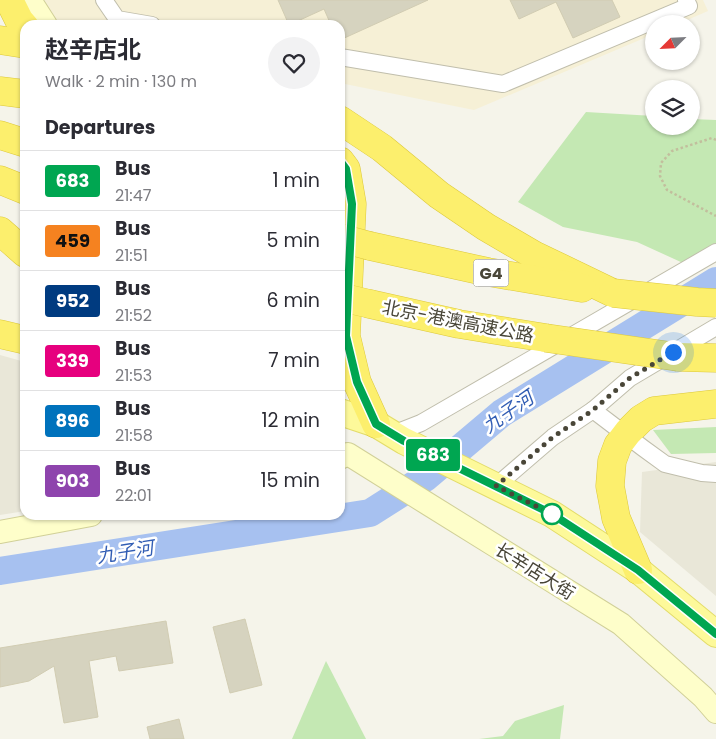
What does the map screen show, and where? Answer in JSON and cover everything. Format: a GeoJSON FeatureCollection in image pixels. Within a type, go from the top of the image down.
{"type":"FeatureCollection","features":[{"type":"Feature","properties":{"kind":"highway"},"geometry":{"type":"LineString","coordinates":[[8,0],[20,21]]}},
{"type":"Feature","properties":{"kind":"highway"},"geometry":{"type":"LineString","coordinates":[[0,40],[20,43]]}},
{"type":"Feature","properties":{"kind":"highway"},"geometry":{"type":"LineString","coordinates":[[0,91],[20,93]]}},
{"type":"Feature","properties":{"kind":"highway"},"geometry":{"type":"LineString","coordinates":[[345,123],[382,148],[439,195],[486,227],[534,256],[613,293]]}},
{"type":"Feature","properties":{"kind":"highway"},"geometry":{"type":"LineString","coordinates":[[0,135],[20,141]]}},
{"type":"Feature","properties":{"kind":"highway"},"geometry":{"type":"LineString","coordinates":[[345,168],[352,204],[345,312]]}},
{"type":"Feature","properties":{"kind":"highway"},"geometry":{"type":"LineString","coordinates":[[0,180],[20,188]]}},
{"type":"Feature","properties":{"kind":"highway"},"geometry":{"type":"LineString","coordinates":[[0,231],[20,249]]}},
{"type":"Feature","properties":{"kind":"highway","name":"G4"},"geometry":{"type":"LineString","coordinates":[[345,239],[488,272],[613,293],[716,303]]}},
{"type":"Feature","properties":{"kind":"highway","name":"北京-港澳高速公路"},"geometry":{"type":"LineString","coordinates":[[345,298],[459,324],[678,357],[716,358]]}},
{"type":"Feature","properties":{"kind":"highway"},"geometry":{"type":"LineString","coordinates":[[0,334],[20,339]]}},
{"type":"Feature","properties":{"kind":"highway"},"geometry":{"type":"LineString","coordinates":[[345,349],[357,382],[391,433]]}},
{"type":"Feature","properties":{"kind":"highway"},"geometry":{"type":"LineString","coordinates":[[638,570],[616,518],[610,486],[612,461],[618,445],[641,419],[654,411],[716,404]]}},
{"type":"Feature","properties":{"kind":"main road"},"geometry":{"type":"LineString","coordinates":[[345,414],[391,433],[552,514],[638,570],[716,634]]}},
{"type":"Feature","properties":{"kind":"street"},"geometry":{"type":"LineString","coordinates":[[30,0],[43,20]]}},
{"type":"Feature","properties":{"kind":"street"},"geometry":{"type":"LineString","coordinates":[[104,0],[117,19],[123,20]]}},
{"type":"Feature","properties":{"kind":"street"},"geometry":{"type":"LineString","coordinates":[[345,58],[503,84],[689,6],[686,0]]}},
{"type":"Feature","properties":{"kind":"street"},"geometry":{"type":"LineString","coordinates":[[391,433],[421,423],[716,252]]}},
{"type":"Feature","properties":{"kind":"street"},"geometry":{"type":"LineString","coordinates":[[486,481],[593,410],[630,378],[716,327]]}},
{"type":"Feature","properties":{"kind":"street"},"geometry":{"type":"LineString","coordinates":[[593,410],[665,464],[702,473],[716,474]]}},
{"type":"Feature","properties":{"kind":"street","name":"长辛店大街"},"geometry":{"type":"LineString","coordinates":[[349,459],[428,504],[621,624],[703,697],[716,712]]}},
{"type":"Feature","properties":{"kind":"street"},"geometry":{"type":"LineString","coordinates":[[0,532],[64,520]]}},
{"type":"Feature","properties":{"kind":"path"},"geometry":{"type":"LineString","coordinates":[[716,140],[712,138],[672,151],[661,163],[660,176],[668,190],[716,216]]}},
{"type":"Feature","properties":{"kind":"shaded area"},"geometry":{"type":"Polygon","coordinates":[[[38,0],[703,0],[708,11],[699,15],[645,15],[645,38],[474,110],[345,84],[345,20],[53,20],[47,18],[38,0]]]}},
{"type":"Feature","properties":{"kind":"shaded area"},"geometry":{"type":"Polygon","coordinates":[[[0,355],[20,361],[20,512],[0,515],[0,355]]]}},
{"type":"Feature","properties":{"kind":"shaded area"},"geometry":{"type":"Polygon","coordinates":[[[716,462],[716,596],[640,532],[642,472],[716,462]]]}},
{"type":"Feature","properties":{"kind":"green space"},"geometry":{"type":"Polygon","coordinates":[[[586,112],[645,115],[645,135],[700,135],[700,119],[716,120],[716,243],[683,263],[637,242],[563,227],[518,202],[586,112]]]}},
{"type":"Feature","properties":{"kind":"green space"},"geometry":{"type":"Polygon","coordinates":[[[716,427],[716,453],[671,454],[653,430],[716,427]]]}},
{"type":"Feature","properties":{"kind":"green space"},"geometry":{"type":"Polygon","coordinates":[[[326,661],[366,739],[292,739],[326,661]]]}},
{"type":"Feature","properties":{"kind":"green space"},"geometry":{"type":"Polygon","coordinates":[[[564,705],[560,739],[479,739],[503,736],[515,721],[564,705]]]}},
{"type":"Feature","properties":{"kind":"building"},"geometry":{"type":"Polygon","coordinates":[[[278,0],[428,0],[345,38],[345,20],[329,20],[324,9],[300,20],[287,20],[278,0]]]}},
{"type":"Feature","properties":{"kind":"building"},"geometry":{"type":"Polygon","coordinates":[[[510,0],[612,0],[620,17],[573,38],[556,2],[519,19],[510,0]]]}},
{"type":"Feature","properties":{"kind":"building"},"geometry":{"type":"Polygon","coordinates":[[[245,619],[262,685],[230,693],[213,627],[245,619]]]}},
{"type":"Feature","properties":{"kind":"building"},"geometry":{"type":"Polygon","coordinates":[[[166,621],[173,663],[119,671],[116,656],[89,661],[98,717],[64,723],[54,666],[29,681],[0,687],[0,648],[166,621]]]}},
{"type":"Feature","properties":{"kind":"building"},"geometry":{"type":"Polygon","coordinates":[[[179,719],[184,739],[150,739],[147,727],[179,719]]]}},
{"type":"Feature","properties":{"kind":"waterway","name":"九子河"},"geometry":{"type":"LineString","coordinates":[[345,517],[370,513],[425,478],[502,413],[716,281]]}},
{"type":"Feature","properties":{"kind":"waterway","name":"九子河"},"geometry":{"type":"LineString","coordinates":[[0,571],[325,520]]}},
{"type":"Feature","properties":{"kind":"bus line","name":"683"},"geometry":{"type":"LineString","coordinates":[[345,168],[352,204],[346,336],[357,382],[376,424],[404,441],[552,514],[638,570],[716,634]]}},
{"type":"Feature","properties":{"kind":"route"},"geometry":{"type":"LineString","coordinates":[[552,514],[496,486],[553,437],[593,410],[630,378],[673,352]]}}]}
